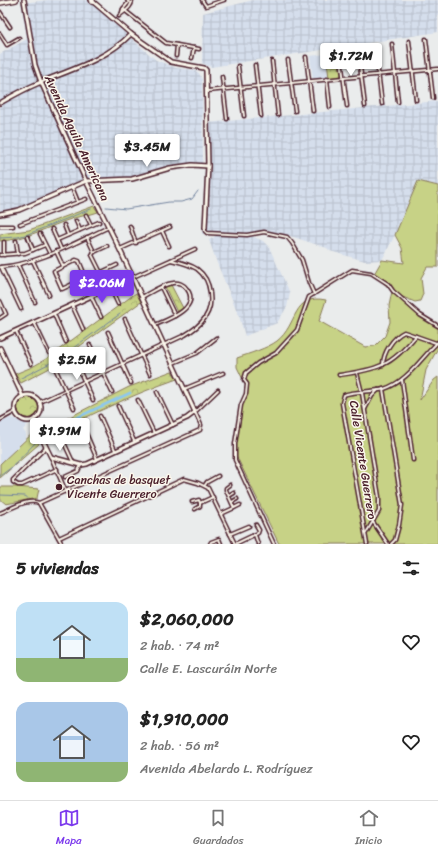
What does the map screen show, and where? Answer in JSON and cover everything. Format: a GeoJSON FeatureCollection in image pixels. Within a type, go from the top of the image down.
{"type":"FeatureCollection","features":[{"type":"Feature","properties":{"kind":"main road"},"geometry":{"type":"LineString","coordinates":[[0,3],[16,0]]}},
{"type":"Feature","properties":{"kind":"street","name":"Avenida Aguila Americana"},"geometry":{"type":"LineString","coordinates":[[24,0],[35,65],[41,82],[195,412]]}},
{"type":"Feature","properties":{"kind":"street"},"geometry":{"type":"LineString","coordinates":[[202,0],[206,6],[224,0]]}},
{"type":"Feature","properties":{"kind":"street"},"geometry":{"type":"LineString","coordinates":[[92,1],[131,34],[171,62],[204,68],[206,70],[208,166],[205,232],[247,235],[264,232],[287,237],[302,260],[314,294]]}},
{"type":"Feature","properties":{"kind":"street"},"geometry":{"type":"LineString","coordinates":[[118,16],[130,1]]}},
{"type":"Feature","properties":{"kind":"street"},"geometry":{"type":"LineString","coordinates":[[126,11],[130,1]]}},
{"type":"Feature","properties":{"kind":"street"},"geometry":{"type":"LineString","coordinates":[[123,9],[163,41],[199,49]]}},
{"type":"Feature","properties":{"kind":"street"},"geometry":{"type":"LineString","coordinates":[[122,12],[126,11]]}},
{"type":"Feature","properties":{"kind":"street"},"geometry":{"type":"LineString","coordinates":[[0,12],[10,27]]}},
{"type":"Feature","properties":{"kind":"street"},"geometry":{"type":"LineString","coordinates":[[0,34],[8,45],[19,38]]}},
{"type":"Feature","properties":{"kind":"street"},"geometry":{"type":"LineString","coordinates":[[0,103],[22,90],[75,70],[95,60],[123,42],[131,34]]}},
{"type":"Feature","properties":{"kind":"street"},"geometry":{"type":"LineString","coordinates":[[426,39],[433,98]]}},
{"type":"Feature","properties":{"kind":"street"},"geometry":{"type":"LineString","coordinates":[[409,41],[416,100]]}},
{"type":"Feature","properties":{"kind":"street"},"geometry":{"type":"LineString","coordinates":[[392,44],[398,102]]}},
{"type":"Feature","properties":{"kind":"street"},"geometry":{"type":"LineString","coordinates":[[176,56],[177,45]]}},
{"type":"Feature","properties":{"kind":"street"},"geometry":{"type":"LineString","coordinates":[[375,46],[382,104]]}},
{"type":"Feature","properties":{"kind":"street"},"geometry":{"type":"LineString","coordinates":[[192,58],[194,48]]}},
{"type":"Feature","properties":{"kind":"street"},"geometry":{"type":"LineString","coordinates":[[358,50],[365,106]]}},
{"type":"Feature","properties":{"kind":"street"},"geometry":{"type":"LineString","coordinates":[[340,51],[347,106]]}},
{"type":"Feature","properties":{"kind":"street"},"geometry":{"type":"LineString","coordinates":[[306,57],[313,111]]}},
{"type":"Feature","properties":{"kind":"street"},"geometry":{"type":"LineString","coordinates":[[288,60],[296,111]]}},
{"type":"Feature","properties":{"kind":"street"},"geometry":{"type":"LineString","coordinates":[[272,61],[278,115]]}},
{"type":"Feature","properties":{"kind":"street"},"geometry":{"type":"LineString","coordinates":[[254,65],[261,116]]}},
{"type":"Feature","properties":{"kind":"street"},"geometry":{"type":"LineString","coordinates":[[238,66],[244,116]]}},
{"type":"Feature","properties":{"kind":"street"},"geometry":{"type":"LineString","coordinates":[[206,91],[438,69]]}},
{"type":"Feature","properties":{"kind":"street"},"geometry":{"type":"LineString","coordinates":[[222,76],[227,119]]}},
{"type":"Feature","properties":{"kind":"street"},"geometry":{"type":"LineString","coordinates":[[327,79],[330,107]]}},
{"type":"Feature","properties":{"kind":"street"},"geometry":{"type":"LineString","coordinates":[[0,214],[19,210],[86,181],[132,179],[170,168],[192,165],[208,166]]}},
{"type":"Feature","properties":{"kind":"street"},"geometry":{"type":"LineString","coordinates":[[72,186],[78,202]]}},
{"type":"Feature","properties":{"kind":"street"},"geometry":{"type":"LineString","coordinates":[[20,224],[86,199]]}},
{"type":"Feature","properties":{"kind":"street"},"geometry":{"type":"LineString","coordinates":[[86,215],[91,225]]}},
{"type":"Feature","properties":{"kind":"street"},"geometry":{"type":"LineString","coordinates":[[76,221],[80,230]]}},
{"type":"Feature","properties":{"kind":"street"},"geometry":{"type":"LineString","coordinates":[[57,240],[99,222]]}},
{"type":"Feature","properties":{"kind":"street"},"geometry":{"type":"LineString","coordinates":[[64,225],[68,235]]}},
{"type":"Feature","properties":{"kind":"street"},"geometry":{"type":"LineString","coordinates":[[0,226],[13,226]]}},
{"type":"Feature","properties":{"kind":"street"},"geometry":{"type":"LineString","coordinates":[[21,309],[1,266],[18,265],[33,261],[109,226]]}},
{"type":"Feature","properties":{"kind":"street"},"geometry":{"type":"LineString","coordinates":[[130,226],[136,243]]}},
{"type":"Feature","properties":{"kind":"street"},"geometry":{"type":"LineString","coordinates":[[120,250],[170,227]]}},
{"type":"Feature","properties":{"kind":"street"},"geometry":{"type":"LineString","coordinates":[[52,229],[61,249]]}},
{"type":"Feature","properties":{"kind":"street"},"geometry":{"type":"LineString","coordinates":[[162,231],[169,246]]}},
{"type":"Feature","properties":{"kind":"street"},"geometry":{"type":"LineString","coordinates":[[40,234],[50,254]]}},
{"type":"Feature","properties":{"kind":"street"},"geometry":{"type":"LineString","coordinates":[[28,237],[33,250]]}},
{"type":"Feature","properties":{"kind":"street"},"geometry":{"type":"LineString","coordinates":[[86,237],[94,252],[92,256],[100,272],[117,266]]}},
{"type":"Feature","properties":{"kind":"street"},"geometry":{"type":"LineString","coordinates":[[16,241],[18,254]]}},
{"type":"Feature","properties":{"kind":"street"},"geometry":{"type":"LineString","coordinates":[[4,242],[4,255]]}},
{"type":"Feature","properties":{"kind":"street"},"geometry":{"type":"LineString","coordinates":[[0,256],[18,254],[45,245]]}},
{"type":"Feature","properties":{"kind":"street"},"geometry":{"type":"LineString","coordinates":[[94,252],[107,246]]}},
{"type":"Feature","properties":{"kind":"street"},"geometry":{"type":"LineString","coordinates":[[0,338],[195,249]]}},
{"type":"Feature","properties":{"kind":"street"},"geometry":{"type":"LineString","coordinates":[[56,251],[63,266]]}},
{"type":"Feature","properties":{"kind":"street"},"geometry":{"type":"LineString","coordinates":[[78,260],[86,278],[62,289],[54,273],[55,270],[63,266],[78,260]]}},
{"type":"Feature","properties":{"kind":"street"},"geometry":{"type":"LineString","coordinates":[[40,402],[185,335],[199,325],[206,316],[210,306],[209,287],[206,279],[200,272],[187,264],[171,260]]}},
{"type":"Feature","properties":{"kind":"street"},"geometry":{"type":"LineString","coordinates":[[33,261],[49,295]]}},
{"type":"Feature","properties":{"kind":"street"},"geometry":{"type":"LineString","coordinates":[[18,265],[34,302]]}},
{"type":"Feature","properties":{"kind":"street"},"geometry":{"type":"LineString","coordinates":[[274,544],[235,460],[235,444],[241,404],[246,394],[247,384],[244,380],[244,376],[246,373],[258,363],[276,353],[288,342],[297,330],[309,297],[352,270],[371,273],[388,284],[393,291],[420,315],[438,326]]}},
{"type":"Feature","properties":{"kind":"street"},"geometry":{"type":"LineString","coordinates":[[142,297],[161,287],[175,282],[182,284],[190,295],[186,308],[175,316],[155,325]]}},
{"type":"Feature","properties":{"kind":"street"},"geometry":{"type":"LineString","coordinates":[[110,287],[118,304]]}},
{"type":"Feature","properties":{"kind":"street"},"geometry":{"type":"LineString","coordinates":[[161,287],[175,316]]}},
{"type":"Feature","properties":{"kind":"street"},"geometry":{"type":"LineString","coordinates":[[91,296],[101,317]]}},
{"type":"Feature","properties":{"kind":"street"},"geometry":{"type":"LineString","coordinates":[[0,301],[6,314],[0,318]]}},
{"type":"Feature","properties":{"kind":"street"},"geometry":{"type":"LineString","coordinates":[[72,305],[82,328]]}},
{"type":"Feature","properties":{"kind":"street"},"geometry":{"type":"LineString","coordinates":[[53,313],[66,342]]}},
{"type":"Feature","properties":{"kind":"street"},"geometry":{"type":"LineString","coordinates":[[125,319],[150,374]]}},
{"type":"Feature","properties":{"kind":"street"},"geometry":{"type":"LineString","coordinates":[[34,322],[48,353]]}},
{"type":"Feature","properties":{"kind":"street"},"geometry":{"type":"LineString","coordinates":[[16,331],[31,364]]}},
{"type":"Feature","properties":{"kind":"street"},"geometry":{"type":"LineString","coordinates":[[108,332],[131,383]]}},
{"type":"Feature","properties":{"kind":"street"},"geometry":{"type":"LineString","coordinates":[[383,365],[385,351],[400,334],[404,332],[437,343]]}},
{"type":"Feature","properties":{"kind":"street"},"geometry":{"type":"LineString","coordinates":[[339,375],[357,373],[383,365],[398,354],[416,336]]}},
{"type":"Feature","properties":{"kind":"street"},"geometry":{"type":"LineString","coordinates":[[172,363],[197,352],[216,338]]}},
{"type":"Feature","properties":{"kind":"street","name":"Calle Vicente Guerrero"},"geometry":{"type":"LineString","coordinates":[[367,544],[342,403],[344,395],[384,389],[402,380],[437,343]]}},
{"type":"Feature","properties":{"kind":"street"},"geometry":{"type":"LineString","coordinates":[[90,344],[112,392]]}},
{"type":"Feature","properties":{"kind":"street"},"geometry":{"type":"LineString","coordinates":[[0,348],[23,397]]}},
{"type":"Feature","properties":{"kind":"street"},"geometry":{"type":"LineString","coordinates":[[73,357],[93,400]]}},
{"type":"Feature","properties":{"kind":"street"},"geometry":{"type":"LineString","coordinates":[[55,368],[74,408]]}},
{"type":"Feature","properties":{"kind":"street"},"geometry":{"type":"LineString","coordinates":[[184,389],[223,373]]}},
{"type":"Feature","properties":{"kind":"street"},"geometry":{"type":"LineString","coordinates":[[357,373],[362,393],[379,497],[379,511],[366,534]]}},
{"type":"Feature","properties":{"kind":"street"},"geometry":{"type":"LineString","coordinates":[[402,380],[413,460]]}},
{"type":"Feature","properties":{"kind":"street"},"geometry":{"type":"LineString","coordinates":[[384,389],[402,505],[395,540],[391,544]]}},
{"type":"Feature","properties":{"kind":"street"},"geometry":{"type":"LineString","coordinates":[[51,457],[81,465],[98,460],[187,418],[218,390]]}},
{"type":"Feature","properties":{"kind":"street"},"geometry":{"type":"LineString","coordinates":[[365,410],[372,396],[379,390]]}},
{"type":"Feature","properties":{"kind":"street"},"geometry":{"type":"LineString","coordinates":[[156,392],[173,425]]}},
{"type":"Feature","properties":{"kind":"street"},"geometry":{"type":"LineString","coordinates":[[32,396],[40,402],[40,413],[33,420],[22,419],[16,411],[16,404],[23,397],[32,396]]}},
{"type":"Feature","properties":{"kind":"street"},"geometry":{"type":"LineString","coordinates":[[138,400],[154,434]]}},
{"type":"Feature","properties":{"kind":"street"},"geometry":{"type":"LineString","coordinates":[[118,406],[135,443]]}},
{"type":"Feature","properties":{"kind":"street"},"geometry":{"type":"LineString","coordinates":[[0,420],[16,411]]}},
{"type":"Feature","properties":{"kind":"street"},"geometry":{"type":"LineString","coordinates":[[0,513],[26,502],[35,501],[39,503],[66,492],[200,429],[201,425],[195,412]]}},
{"type":"Feature","properties":{"kind":"street"},"geometry":{"type":"LineString","coordinates":[[100,416],[116,451]]}},
{"type":"Feature","properties":{"kind":"street"},"geometry":{"type":"LineString","coordinates":[[33,420],[57,469],[66,492]]}},
{"type":"Feature","properties":{"kind":"street"},"geometry":{"type":"LineString","coordinates":[[82,424],[98,460]]}},
{"type":"Feature","properties":{"kind":"street"},"geometry":{"type":"LineString","coordinates":[[60,434],[74,463]]}},
{"type":"Feature","properties":{"kind":"street"},"geometry":{"type":"LineString","coordinates":[[46,447],[13,480],[13,482],[18,485],[22,485],[57,469]]}},
{"type":"Feature","properties":{"kind":"street"},"geometry":{"type":"LineString","coordinates":[[65,477],[78,471],[81,465]]}},
{"type":"Feature","properties":{"kind":"street"},"geometry":{"type":"LineString","coordinates":[[205,485],[207,482],[218,476]]}},
{"type":"Feature","properties":{"kind":"street"},"geometry":{"type":"LineString","coordinates":[[58,538],[184,479],[205,485],[208,488],[235,544],[258,533],[259,530],[256,524]]}},
{"type":"Feature","properties":{"kind":"street"},"geometry":{"type":"LineString","coordinates":[[230,486],[226,488],[234,508]]}},
{"type":"Feature","properties":{"kind":"street"},"geometry":{"type":"LineString","coordinates":[[229,496],[234,493]]}},
{"type":"Feature","properties":{"kind":"street"},"geometry":{"type":"LineString","coordinates":[[192,502],[199,500],[200,502],[213,497]]}},
{"type":"Feature","properties":{"kind":"street"},"geometry":{"type":"LineString","coordinates":[[232,502],[237,499]]}},
{"type":"Feature","properties":{"kind":"street"},"geometry":{"type":"LineString","coordinates":[[195,508],[200,506],[200,502]]}},
{"type":"Feature","properties":{"kind":"street"},"geometry":{"type":"LineString","coordinates":[[39,503],[62,544]]}},
{"type":"Feature","properties":{"kind":"street"},"geometry":{"type":"LineString","coordinates":[[221,514],[240,505]]}},
{"type":"Feature","properties":{"kind":"street"},"geometry":{"type":"LineString","coordinates":[[373,522],[388,544]]}},
{"type":"Feature","properties":{"kind":"street"},"geometry":{"type":"LineString","coordinates":[[230,534],[249,526]]}},
{"type":"Feature","properties":{"kind":"street"},"geometry":{"type":"LineString","coordinates":[[255,535],[258,544]]}},
{"type":"Feature","properties":{"kind":"street"},"geometry":{"type":"LineString","coordinates":[[210,544],[211,542],[219,539],[221,544]]}},
{"type":"Feature","properties":{"kind":"shaded area"},"geometry":{"type":"Polygon","coordinates":[[[48,0],[87,0],[156,60],[176,68],[194,70],[199,73],[202,79],[203,160],[200,166],[168,169],[133,180],[86,180],[21,209],[0,214],[0,54],[27,39],[21,3],[48,0]]]}},
{"type":"Feature","properties":{"kind":"shaded area"},"geometry":{"type":"Polygon","coordinates":[[[253,0],[438,0],[438,32],[211,67],[202,63],[203,13],[253,0]]]}},
{"type":"Feature","properties":{"kind":"shaded area"},"geometry":{"type":"Polygon","coordinates":[[[326,54],[329,78],[313,80],[310,56],[326,54]]]}},
{"type":"Feature","properties":{"kind":"shaded area"},"geometry":{"type":"Polygon","coordinates":[[[438,101],[438,186],[418,182],[395,235],[382,260],[365,261],[330,251],[327,248],[287,235],[266,233],[232,234],[254,237],[263,241],[269,247],[290,293],[287,307],[277,323],[245,336],[239,316],[209,240],[219,234],[202,234],[207,123],[438,101]]]}},
{"type":"Feature","properties":{"kind":"shaded area"},"geometry":{"type":"Polygon","coordinates":[[[11,418],[28,424],[23,430],[26,434],[26,438],[0,465],[0,422],[11,418]]]}},
{"type":"Feature","properties":{"kind":"green space"},"geometry":{"type":"Polygon","coordinates":[[[338,52],[341,76],[329,78],[326,54],[338,52]]]}},
{"type":"Feature","properties":{"kind":"green space"},"geometry":{"type":"Polygon","coordinates":[[[418,181],[438,186],[438,267],[427,267],[421,278],[423,294],[420,301],[415,302],[393,293],[419,316],[438,328],[438,348],[426,370],[420,400],[434,380],[438,377],[438,544],[279,544],[235,453],[246,386],[237,367],[237,358],[277,341],[289,327],[301,306],[307,301],[315,299],[326,300],[319,321],[365,347],[375,346],[385,336],[390,322],[389,306],[392,291],[374,274],[382,260],[404,263],[402,248],[395,235],[418,181]]]}},
{"type":"Feature","properties":{"kind":"green space"},"geometry":{"type":"Polygon","coordinates":[[[94,206],[98,212],[74,218],[19,238],[0,241],[0,234],[29,230],[94,206]]]}},
{"type":"Feature","properties":{"kind":"green space"},"geometry":{"type":"Polygon","coordinates":[[[171,285],[183,308],[177,312],[165,287],[171,285]]]}},
{"type":"Feature","properties":{"kind":"green space"},"geometry":{"type":"Polygon","coordinates":[[[136,293],[141,302],[48,369],[21,383],[15,374],[46,359],[136,293]]]}},
{"type":"Feature","properties":{"kind":"green space"},"geometry":{"type":"Polygon","coordinates":[[[172,371],[177,379],[127,399],[45,437],[42,431],[129,387],[172,371]]]}},
{"type":"Feature","properties":{"kind":"green space"},"geometry":{"type":"Polygon","coordinates":[[[28,397],[36,400],[39,408],[36,416],[28,419],[20,416],[17,408],[20,400],[28,397]]]}},
{"type":"Feature","properties":{"kind":"green space"},"geometry":{"type":"Polygon","coordinates":[[[35,431],[39,444],[0,478],[0,464],[35,431]]]}},
{"type":"Feature","properties":{"kind":"green space"},"geometry":{"type":"Polygon","coordinates":[[[0,487],[39,489],[37,498],[6,504],[0,499],[0,487]]]}},
{"type":"Feature","properties":{"kind":"waterway"},"geometry":{"type":"LineString","coordinates":[[106,207],[126,209],[169,202],[181,202],[192,199],[198,191]]}},
{"type":"Feature","properties":{"kind":"waterway"},"geometry":{"type":"LineString","coordinates":[[0,238],[18,237],[28,234],[91,209]]}},
{"type":"Feature","properties":{"kind":"waterway"},"geometry":{"type":"LineString","coordinates":[[21,378],[58,359],[120,314]]}},
{"type":"Feature","properties":{"kind":"waterway"},"geometry":{"type":"LineString","coordinates":[[48,431],[130,393]]}},
{"type":"Feature","properties":{"kind":"waterway"},"geometry":{"type":"LineString","coordinates":[[0,476],[12,467],[37,441]]}},
{"type":"Feature","properties":{"kind":"waterway"},"geometry":{"type":"LineString","coordinates":[[0,495],[25,496],[28,498]]}},
{"type":"Feature","properties":{"kind":"place","name":"Canchas de basquet Vicente Guerrero"},"geometry":{"type":"Point","coordinates":[59,487]}}]}
